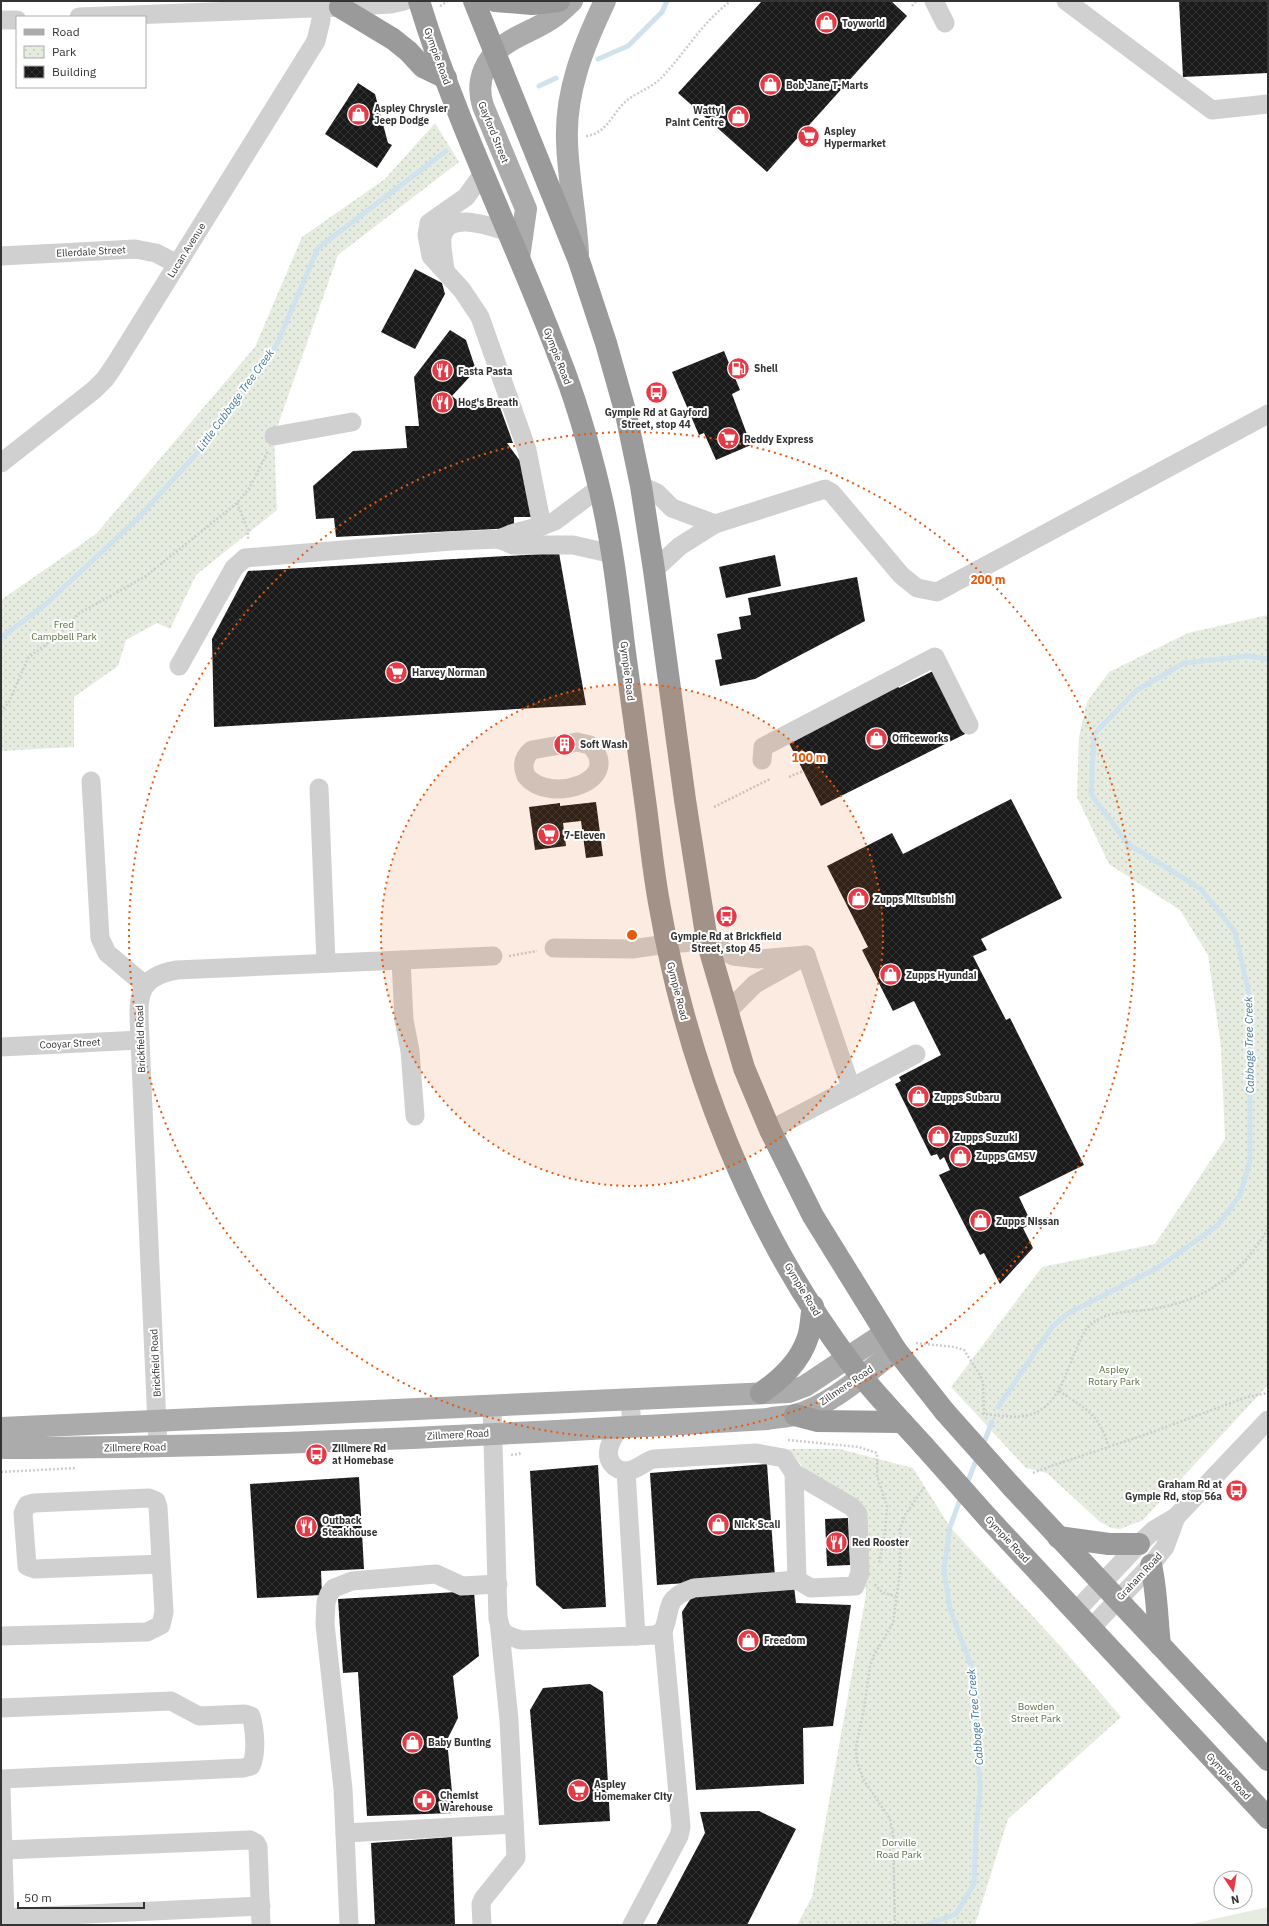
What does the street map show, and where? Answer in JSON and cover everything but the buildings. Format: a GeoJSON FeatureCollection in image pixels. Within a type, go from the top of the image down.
{"type":"FeatureCollection","features":[{"type":"Feature","properties":{"kind":"highway","name":"Gympie Road"},"geometry":{"type":"LineString","coordinates":[[419,1],[446,78],[569,383],[582,423],[599,488],[613,554],[658,899],[667,944],[696,1057],[728,1145],[769,1231],[813,1306],[847,1358],[989,1520],[1076,1611],[1268,1818]]}},
{"type":"Feature","properties":{"kind":"highway"},"geometry":{"type":"LineString","coordinates":[[474,1],[579,261],[626,414],[641,486],[654,570],[685,800],[707,941],[744,1068],[770,1130],[813,1216],[890,1341],[945,1412],[1058,1537],[1268,1760]]}},
{"type":"Feature","properties":{"kind":"highway"},"geometry":{"type":"LineString","coordinates":[[495,1],[532,4],[559,1]]}},
{"type":"Feature","properties":{"kind":"highway"},"geometry":{"type":"LineString","coordinates":[[327,5],[393,38],[423,67],[446,78]]}},
{"type":"Feature","properties":{"kind":"highway"},"geometry":{"type":"LineString","coordinates":[[761,1393],[785,1376],[802,1351],[809,1336],[813,1306]]}},
{"type":"Feature","properties":{"kind":"highway"},"geometry":{"type":"LineString","coordinates":[[795,1415],[818,1421],[902,1422]]}},
{"type":"Feature","properties":{"kind":"highway"},"geometry":{"type":"LineString","coordinates":[[1058,1537],[1109,1544],[1140,1544]]}},
{"type":"Feature","properties":{"kind":"highway"},"geometry":{"type":"LineString","coordinates":[[1151,1565],[1155,1584],[1155,1599],[1160,1645]]}},
{"type":"Feature","properties":{"kind":"main road","name":"Gayford Street"},"geometry":{"type":"LineString","coordinates":[[519,258],[526,209],[483,106],[479,90],[482,74],[495,51],[504,44],[552,19],[572,1]]}},
{"type":"Feature","properties":{"kind":"main road"},"geometry":{"type":"LineString","coordinates":[[579,261],[568,148],[569,110],[580,61],[605,1]]}},
{"type":"Feature","properties":{"kind":"main road"},"geometry":{"type":"LineString","coordinates":[[1,1428],[789,1392],[805,1386],[847,1358],[890,1341]]}},
{"type":"Feature","properties":{"kind":"main road","name":"Zillmere Road"},"geometry":{"type":"LineString","coordinates":[[1,1448],[158,1447],[625,1427],[767,1419],[795,1415],[832,1396],[862,1376],[890,1341]]}},
{"type":"Feature","properties":{"kind":"street"},"geometry":{"type":"LineString","coordinates":[[237,10],[266,1]]}},
{"type":"Feature","properties":{"kind":"street"},"geometry":{"type":"LineString","coordinates":[[86,16],[150,7],[237,10],[327,5],[391,4],[404,1]]}},
{"type":"Feature","properties":{"kind":"street"},"geometry":{"type":"LineString","coordinates":[[934,1],[945,23]]}},
{"type":"Feature","properties":{"kind":"street"},"geometry":{"type":"LineString","coordinates":[[1066,1],[1212,110],[1268,104]]}},
{"type":"Feature","properties":{"kind":"street","name":"Lucan Avenue"},"geometry":{"type":"LineString","coordinates":[[1,463],[94,390],[105,379],[313,47],[327,5]]}},
{"type":"Feature","properties":{"kind":"street"},"geometry":{"type":"LineString","coordinates":[[1,20],[16,20]]}},
{"type":"Feature","properties":{"kind":"street"},"geometry":{"type":"LineString","coordinates":[[484,172],[466,197],[429,223],[427,235],[431,256],[462,290],[480,317],[527,450],[542,526]]}},
{"type":"Feature","properties":{"kind":"street"},"geometry":{"type":"LineString","coordinates":[[445,270],[442,238],[445,230],[451,226],[460,222],[471,221],[509,232]]}},
{"type":"Feature","properties":{"kind":"street","name":"Ellerdale Street"},"geometry":{"type":"LineString","coordinates":[[1,256],[140,250],[156,253],[177,264]]}},
{"type":"Feature","properties":{"kind":"street"},"geometry":{"type":"LineString","coordinates":[[654,570],[680,546],[715,524],[825,489],[832,493],[901,574],[917,588],[937,592],[1268,414]]}},
{"type":"Feature","properties":{"kind":"street"},"geometry":{"type":"LineString","coordinates":[[274,436],[352,422]]}},
{"type":"Feature","properties":{"kind":"street"},"geometry":{"type":"LineString","coordinates":[[641,486],[656,493],[672,508],[715,524]]}},
{"type":"Feature","properties":{"kind":"street"},"geometry":{"type":"LineString","coordinates":[[179,666],[234,568],[245,558],[451,541],[499,539],[555,521],[599,488]]}},
{"type":"Feature","properties":{"kind":"street"},"geometry":{"type":"LineString","coordinates":[[499,539],[512,545],[572,545],[613,554]]}},
{"type":"Feature","properties":{"kind":"street"},"geometry":{"type":"LineString","coordinates":[[762,760],[763,747],[935,657],[969,726]]}},
{"type":"Feature","properties":{"kind":"street"},"geometry":{"type":"LineString","coordinates":[[91,781],[100,938],[107,953],[146,985],[156,975],[177,970],[493,956]]}},
{"type":"Feature","properties":{"kind":"street"},"geometry":{"type":"LineString","coordinates":[[319,788],[326,963]]}},
{"type":"Feature","properties":{"kind":"street"},"geometry":{"type":"LineString","coordinates":[[554,948],[621,950],[707,941],[733,956],[758,959],[806,955]]}},
{"type":"Feature","properties":{"kind":"street"},"geometry":{"type":"LineString","coordinates":[[727,1012],[755,984],[806,955]]}},
{"type":"Feature","properties":{"kind":"street"},"geometry":{"type":"LineString","coordinates":[[806,955],[851,1088]]}},
{"type":"Feature","properties":{"kind":"street"},"geometry":{"type":"LineString","coordinates":[[401,960],[404,1020],[410,1051],[415,1116]]}},
{"type":"Feature","properties":{"kind":"street","name":"Brickfield Road"},"geometry":{"type":"LineString","coordinates":[[146,985],[139,998],[140,1040],[158,1447]]}},
{"type":"Feature","properties":{"kind":"street","name":"Cooyar Street"},"geometry":{"type":"LineString","coordinates":[[1,1047],[140,1040]]}},
{"type":"Feature","properties":{"kind":"street"},"geometry":{"type":"LineString","coordinates":[[770,1130],[916,1054]]}},
{"type":"Feature","properties":{"kind":"street"},"geometry":{"type":"LineString","coordinates":[[630,1400],[625,1427],[610,1446],[609,1460],[618,1470],[626,1471],[634,1469],[646,1461],[654,1459],[756,1453],[784,1458],[794,1473],[852,1507],[858,1514],[860,1573],[854,1586],[811,1588],[797,1580],[694,1588],[685,1591],[672,1600],[663,1630],[681,1827],[680,1836],[632,1925]]}},
{"type":"Feature","properties":{"kind":"street"},"geometry":{"type":"LineString","coordinates":[[482,1925],[481,1904],[483,1899],[516,1858],[509,1720],[498,1619],[492,1406]]}},
{"type":"Feature","properties":{"kind":"street","name":"Graham Road"},"geometry":{"type":"LineString","coordinates":[[1091,1628],[1110,1591],[1140,1544],[1154,1530],[1176,1517],[1268,1420]]}},
{"type":"Feature","properties":{"kind":"street"},"geometry":{"type":"LineString","coordinates":[[626,1471],[636,1636]]}},
{"type":"Feature","properties":{"kind":"street"},"geometry":{"type":"LineString","coordinates":[[794,1473],[797,1580]]}},
{"type":"Feature","properties":{"kind":"street"},"geometry":{"type":"LineString","coordinates":[[1,1636],[147,1632],[161,1625],[164,1612],[158,1507],[156,1501],[149,1498],[34,1503],[27,1505],[23,1513],[25,1560],[27,1566],[35,1569],[161,1564]]}},
{"type":"Feature","properties":{"kind":"street","name":"Graham Road"},"geometry":{"type":"LineString","coordinates":[[1076,1611],[1151,1565],[1165,1547],[1176,1517]]}},
{"type":"Feature","properties":{"kind":"street"},"geometry":{"type":"LineString","coordinates":[[350,1925],[343,1789],[325,1624],[326,1602],[329,1594],[344,1583],[352,1580],[436,1574],[462,1586],[498,1584]]}},
{"type":"Feature","properties":{"kind":"street"},"geometry":{"type":"LineString","coordinates":[[498,1619],[501,1630],[506,1634],[520,1640],[655,1635],[663,1630]]}},
{"type":"Feature","properties":{"kind":"street"},"geometry":{"type":"LineString","coordinates":[[1,1708],[171,1700],[199,1716],[245,1714],[251,1716],[253,1722],[254,1760],[251,1766],[243,1768],[1,1779]]}},
{"type":"Feature","properties":{"kind":"street"},"geometry":{"type":"LineString","coordinates":[[1,1788],[3,1918],[50,1920],[261,1906]]}},
{"type":"Feature","properties":{"kind":"street"},"geometry":{"type":"LineString","coordinates":[[345,1833],[514,1824]]}},
{"type":"Feature","properties":{"kind":"street"},"geometry":{"type":"LineString","coordinates":[[3,1850],[250,1840],[256,1843],[258,1847],[261,1925]]}},
{"type":"Feature","properties":{"kind":"path"},"geometry":{"type":"LineString","coordinates":[[586,136],[598,132],[631,97],[660,79],[702,27],[716,12],[731,1]]}},
{"type":"Feature","properties":{"kind":"path"},"geometry":{"type":"LineString","coordinates":[[912,6],[916,1]]}},
{"type":"Feature","properties":{"kind":"path"},"geometry":{"type":"LineString","coordinates":[[1,712],[10,702],[28,658],[67,628],[78,614],[146,576],[237,503],[250,487],[274,436]]}},
{"type":"Feature","properties":{"kind":"path"},"geometry":{"type":"LineString","coordinates":[[237,503],[248,530],[249,557]]}},
{"type":"Feature","properties":{"kind":"path"},"geometry":{"type":"LineString","coordinates":[[789,777],[803,770]]}},
{"type":"Feature","properties":{"kind":"path"},"geometry":{"type":"LineString","coordinates":[[714,807],[770,779]]}},
{"type":"Feature","properties":{"kind":"path"},"geometry":{"type":"LineString","coordinates":[[493,956],[511,956],[554,948]]}},
{"type":"Feature","properties":{"kind":"path"},"geometry":{"type":"LineString","coordinates":[[916,1343],[964,1350],[980,1375],[983,1383],[984,1414],[1014,1416],[1030,1415],[1043,1409],[1060,1391],[1087,1328],[1110,1313],[1153,1309],[1195,1297],[1222,1282],[1241,1267],[1256,1249],[1268,1229]]}},
{"type":"Feature","properties":{"kind":"path"},"geometry":{"type":"LineString","coordinates":[[1060,1391],[1090,1412],[1102,1427],[1109,1446]]}},
{"type":"Feature","properties":{"kind":"path"},"geometry":{"type":"LineString","coordinates":[[1033,1473],[1247,1397],[1268,1393]]}},
{"type":"Feature","properties":{"kind":"path"},"geometry":{"type":"LineString","coordinates":[[859,1447],[877,1453],[877,1476],[887,1506],[885,1532],[876,1571]]}},
{"type":"Feature","properties":{"kind":"path"},"geometry":{"type":"LineString","coordinates":[[895,1925],[894,1851],[890,1819],[863,1779],[857,1761],[856,1747],[864,1709],[870,1666],[874,1655],[893,1623],[900,1572],[900,1529],[905,1515],[925,1486]]}},
{"type":"Feature","properties":{"kind":"path"},"geometry":{"type":"LineString","coordinates":[[874,1578],[878,1589],[884,1593],[896,1596]]}},
{"type":"Feature","properties":{"kind":"green space","name":"Fred Campbell Park"},"geometry":{"type":"Polygon","coordinates":[[[435,123],[459,162],[338,255],[274,436],[277,510],[196,575],[170,629],[157,623],[126,640],[118,666],[74,697],[74,747],[1,751],[1,600],[96,534],[255,347],[302,237],[385,179],[435,123]]]}},
{"type":"Feature","properties":{"kind":"green space","name":"Aspley Rotary Park"},"geometry":{"type":"Polygon","coordinates":[[[1268,615],[1268,1385],[1143,1520],[1120,1529],[1112,1528],[1100,1522],[1047,1473],[1026,1468],[951,1387],[1042,1267],[1155,1244],[1225,1139],[1221,1047],[1208,955],[1180,910],[1109,864],[1077,797],[1079,737],[1087,702],[1109,672],[1188,633],[1268,615]]]}},
{"type":"Feature","properties":{"kind":"green space","name":"Dorville Road Park"},"geometry":{"type":"Polygon","coordinates":[[[788,1449],[839,1449],[913,1468],[950,1527],[1063,1649],[1121,1717],[1008,1819],[975,1925],[797,1925],[812,1897],[866,1595],[862,1510],[810,1475],[788,1449]]]}},
{"type":"Feature","properties":{"kind":"green space"},"geometry":{"type":"Polygon","coordinates":[[[1268,1907],[1268,1925],[1187,1925],[1268,1907]]]}},
{"type":"Feature","properties":{"kind":"waterway","name":"Little Cabbage Tree Creek"},"geometry":{"type":"LineString","coordinates":[[598,59],[628,46],[662,12],[667,1]]}},
{"type":"Feature","properties":{"kind":"waterway","name":"Little Cabbage Tree Creek"},"geometry":{"type":"LineString","coordinates":[[539,86],[556,78]]}},
{"type":"Feature","properties":{"kind":"waterway","name":"Little Cabbage Tree Creek"},"geometry":{"type":"LineString","coordinates":[[1,638],[46,604],[137,519],[210,439],[277,344],[318,248],[446,151]]}},
{"type":"Feature","properties":{"kind":"waterway","name":"Cabbage Tree Creek"},"geometry":{"type":"LineString","coordinates":[[998,1407],[1052,1327],[1067,1314],[1159,1267],[1218,1225],[1240,1195],[1250,1161],[1250,998],[1235,932],[1201,889],[1128,844],[1091,794],[1094,734],[1137,690],[1184,663],[1248,656],[1268,659]]}},
{"type":"Feature","properties":{"kind":"waterway","name":"Cabbage Tree Creek"},"geometry":{"type":"LineString","coordinates":[[983,1445],[992,1422]]}},
{"type":"Feature","properties":{"kind":"waterway","name":"Cabbage Tree Creek"},"geometry":{"type":"LineString","coordinates":[[966,1486],[977,1458]]}},
{"type":"Feature","properties":{"kind":"waterway","name":"Cabbage Tree Creek"},"geometry":{"type":"LineString","coordinates":[[925,1925],[956,1914],[974,1884],[976,1832],[980,1789],[972,1668],[950,1609],[944,1570],[950,1527],[961,1497]]}},
{"type":"Feature","properties":{"kind":"place","name":"Toyworld"},"geometry":{"type":"Point","coordinates":[826,23]}},
{"type":"Feature","properties":{"kind":"place","name":"Bob Jane T-Marts"},"geometry":{"type":"Point","coordinates":[771,85]}},
{"type":"Feature","properties":{"kind":"place","name":"Aspley Chrysler Jeep Dodge"},"geometry":{"type":"Point","coordinates":[359,114]}},
{"type":"Feature","properties":{"kind":"place","name":"Wattyl Paint Centre"},"geometry":{"type":"Point","coordinates":[739,116]}},
{"type":"Feature","properties":{"kind":"place","name":"Aspley Hypermarket"},"geometry":{"type":"Point","coordinates":[809,137]}},
{"type":"Feature","properties":{"kind":"place","name":"Shell"},"geometry":{"type":"Point","coordinates":[738,368]}},
{"type":"Feature","properties":{"kind":"place","name":"Fasta Pasta"},"geometry":{"type":"Point","coordinates":[443,371]}},
{"type":"Feature","properties":{"kind":"place","name":"Gympie Rd at Gayford Street, stop 44"},"geometry":{"type":"Point","coordinates":[656,392]}},
{"type":"Feature","properties":{"kind":"place","name":"Hog's Breath"},"geometry":{"type":"Point","coordinates":[443,402]}},
{"type":"Feature","properties":{"kind":"place","name":"Reddy Express"},"geometry":{"type":"Point","coordinates":[728,439]}},
{"type":"Feature","properties":{"kind":"place","name":"Harvey Norman"},"geometry":{"type":"Point","coordinates":[397,672]}},
{"type":"Feature","properties":{"kind":"place","name":"Officeworks"},"geometry":{"type":"Point","coordinates":[876,738]}},
{"type":"Feature","properties":{"kind":"place","name":"Soft Wash"},"geometry":{"type":"Point","coordinates":[564,744]}},
{"type":"Feature","properties":{"kind":"place","name":"7-Eleven"},"geometry":{"type":"Point","coordinates":[548,835]}},
{"type":"Feature","properties":{"kind":"place","name":"Zupps Mitsubishi"},"geometry":{"type":"Point","coordinates":[859,899]}},
{"type":"Feature","properties":{"kind":"place","name":"Gympie Rd at Brickfield Street, stop 45"},"geometry":{"type":"Point","coordinates":[726,916]}},
{"type":"Feature","properties":{"kind":"place","name":"Zupps Hyundai"},"geometry":{"type":"Point","coordinates":[891,975]}},
{"type":"Feature","properties":{"kind":"place","name":"Zupps Subaru"},"geometry":{"type":"Point","coordinates":[919,1097]}},
{"type":"Feature","properties":{"kind":"place","name":"Zupps Suzuki"},"geometry":{"type":"Point","coordinates":[939,1137]}},
{"type":"Feature","properties":{"kind":"place","name":"Zupps GMSV"},"geometry":{"type":"Point","coordinates":[960,1156]}},
{"type":"Feature","properties":{"kind":"place","name":"Zupps Nissan"},"geometry":{"type":"Point","coordinates":[981,1221]}},
{"type":"Feature","properties":{"kind":"place","name":"Zillmere Rd at Homebase"},"geometry":{"type":"Point","coordinates":[316,1454]}},
{"type":"Feature","properties":{"kind":"place","name":"Graham Rd at Gympie Rd, stop 56a"},"geometry":{"type":"Point","coordinates":[1237,1490]}},
{"type":"Feature","properties":{"kind":"place","name":"Nick Scali"},"geometry":{"type":"Point","coordinates":[718,1524]}},
{"type":"Feature","properties":{"kind":"place","name":"Outback Steakhouse"},"geometry":{"type":"Point","coordinates":[307,1526]}},
{"type":"Feature","properties":{"kind":"place","name":"Red Rooster"},"geometry":{"type":"Point","coordinates":[837,1542]}},
{"type":"Feature","properties":{"kind":"place","name":"Freedom"},"geometry":{"type":"Point","coordinates":[749,1640]}},
{"type":"Feature","properties":{"kind":"place","name":"Baby Bunting"},"geometry":{"type":"Point","coordinates":[413,1742]}},
{"type":"Feature","properties":{"kind":"place","name":"Aspley Homemaker City"},"geometry":{"type":"Point","coordinates":[578,1790]}},
{"type":"Feature","properties":{"kind":"place","name":"Chemist Warehouse"},"geometry":{"type":"Point","coordinates":[425,1801]}},
{"type":"Feature","properties":{"kind":"park label","name":"Bowden Street Park"},"geometry":{"type":"Point","coordinates":[1036,1712]}}]}
